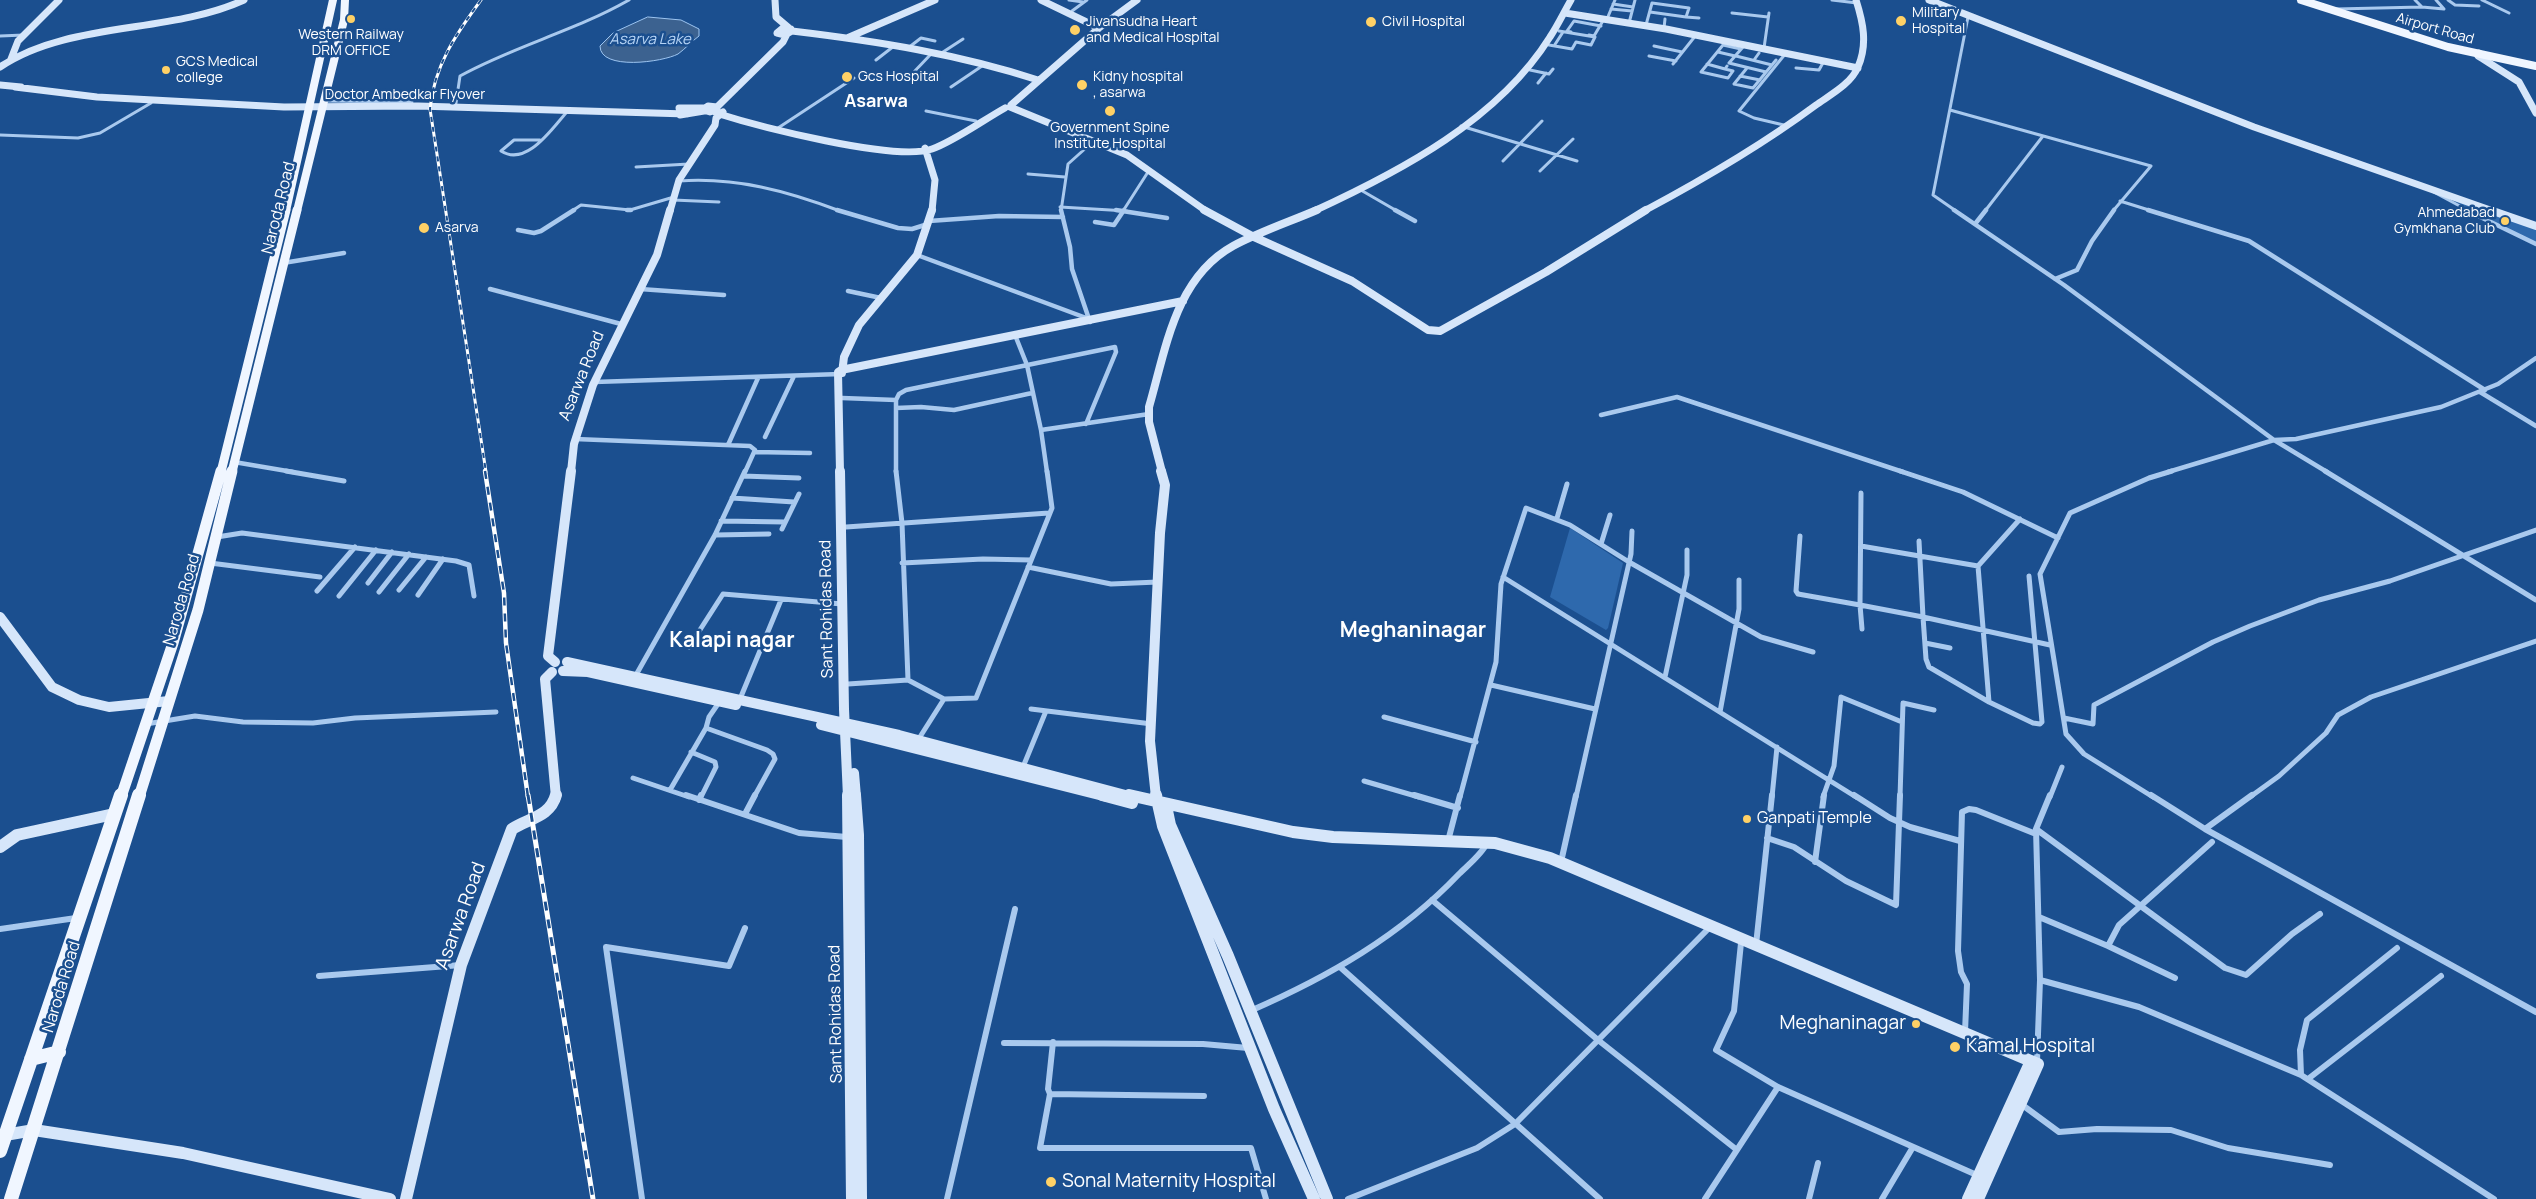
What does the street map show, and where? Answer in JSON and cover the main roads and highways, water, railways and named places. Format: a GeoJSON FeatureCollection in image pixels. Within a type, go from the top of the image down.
{"type":"FeatureCollection","features":[{"type":"Feature","properties":{"kind":"main road","name":"Naroda Road"},"geometry":{"type":"LineString","coordinates":[[316,106],[333,0]]}},
{"type":"Feature","properties":{"kind":"main road","name":"Naroda Road"},"geometry":{"type":"LineString","coordinates":[[0,1151],[173,643],[202,543],[277,264],[316,106],[344,20],[345,0]]}},
{"type":"Feature","properties":{"kind":"main road","name":"Airport Road"},"geometry":{"type":"LineString","coordinates":[[2301,0],[2448,46],[2536,65]]}},
{"type":"Feature","properties":{"kind":"main road","name":"Airport Road"},"geometry":{"type":"LineString","coordinates":[[2306,0],[2448,46]]}},
{"type":"Feature","properties":{"kind":"main road","name":"Naroda Road"},"geometry":{"type":"LineString","coordinates":[[11,1199],[169,701],[210,563],[277,264]]}},
{"type":"Feature","properties":{"kind":"main road"},"geometry":{"type":"LineString","coordinates":[[202,543],[216,539]]}},
{"type":"Feature","properties":{"kind":"main road"},"geometry":{"type":"LineString","coordinates":[[31,1059],[59,1052]]}},
{"type":"Feature","properties":{"kind":"water","name":"Asarva Lake"},"geometry":{"type":"Polygon","coordinates":[[[648,17],[681,20],[699,29],[699,36],[678,54],[659,60],[621,62],[610,59],[603,54],[600,46],[613,33],[648,17]]]}},
{"type":"Feature","properties":{"kind":"railway"},"geometry":{"type":"LineString","coordinates":[[481,0],[463,25],[441,65],[432,93],[430,109],[486,472]]}},
{"type":"Feature","properties":{"kind":"railway"},"geometry":{"type":"LineString","coordinates":[[485,471],[504,593],[506,643],[528,797]]}},
{"type":"Feature","properties":{"kind":"railway"},"geometry":{"type":"LineString","coordinates":[[528,795],[593,1199]]}},
{"type":"Feature","properties":{"kind":"place","name":"Western Railway DRM OFFICE"},"geometry":{"type":"Point","coordinates":[351,19]}},
{"type":"Feature","properties":{"kind":"place","name":"Military Hospital"},"geometry":{"type":"Point","coordinates":[1901,21]}},
{"type":"Feature","properties":{"kind":"place","name":"Civil Hospital"},"geometry":{"type":"Point","coordinates":[1371,22]}},
{"type":"Feature","properties":{"kind":"place","name":"Jivansudha Heart and Medical Hospital"},"geometry":{"type":"Point","coordinates":[1075,30]}},
{"type":"Feature","properties":{"kind":"place","name":"GCS Medical college"},"geometry":{"type":"Point","coordinates":[166,70]}},
{"type":"Feature","properties":{"kind":"place","name":"Gcs Hospital"},"geometry":{"type":"Point","coordinates":[847,77]}},
{"type":"Feature","properties":{"kind":"place","name":"Kidny hospital , asarwa"},"geometry":{"type":"Point","coordinates":[1082,85]}},
{"type":"Feature","properties":{"kind":"place","name":"Government Spine Institute Hospital"},"geometry":{"type":"Point","coordinates":[1110,111]}},
{"type":"Feature","properties":{"kind":"place","name":"Ahmedabad Gymkhana Club"},"geometry":{"type":"Point","coordinates":[2505,221]}},
{"type":"Feature","properties":{"kind":"place","name":"Asarva"},"geometry":{"type":"Point","coordinates":[424,228]}},
{"type":"Feature","properties":{"kind":"place","name":"Ganpati Temple"},"geometry":{"type":"Point","coordinates":[1747,819]}},
{"type":"Feature","properties":{"kind":"place","name":"Meghaninagar"},"geometry":{"type":"Point","coordinates":[1916,1024]}},
{"type":"Feature","properties":{"kind":"place","name":"Kamal Hospital"},"geometry":{"type":"Point","coordinates":[1955,1047]}},
{"type":"Feature","properties":{"kind":"place","name":"Sonal Maternity Hospital"},"geometry":{"type":"Point","coordinates":[1051,1182]}},
{"type":"Feature","properties":{"kind":"district","name":"Asarwa"},"geometry":{"type":"Point","coordinates":[876,102]}},
{"type":"Feature","properties":{"kind":"district","name":"Meghaninagar"},"geometry":{"type":"Point","coordinates":[1413,631]}},
{"type":"Feature","properties":{"kind":"district","name":"Kalapi nagar"},"geometry":{"type":"Point","coordinates":[732,641]}}]}
